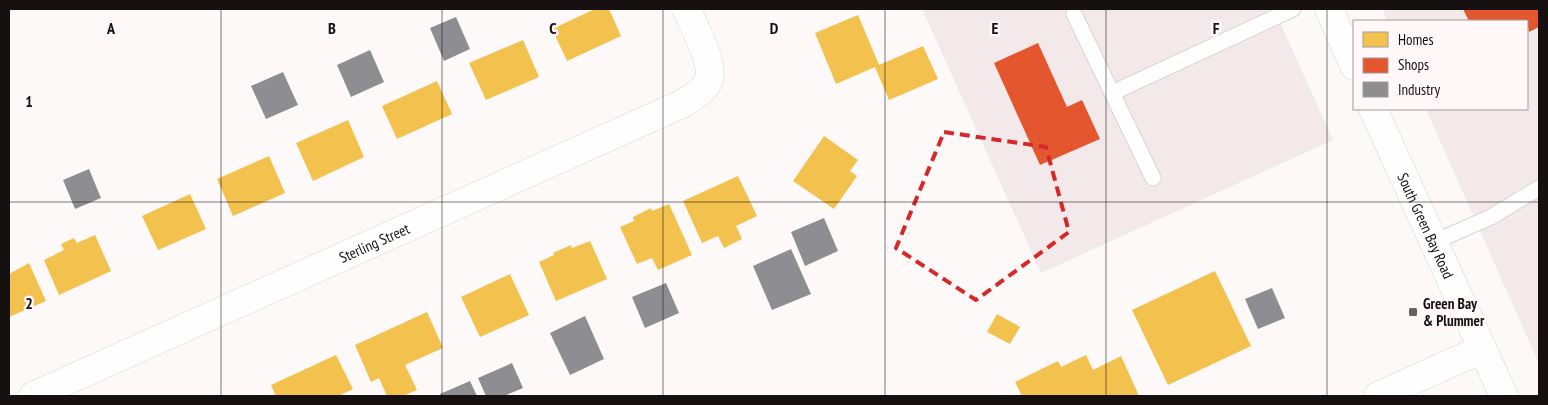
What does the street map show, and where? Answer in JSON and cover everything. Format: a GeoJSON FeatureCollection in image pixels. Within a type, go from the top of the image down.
{"type":"FeatureCollection","features":[{"type":"Feature","properties":{"kind":"street","name":"Sterling Street"},"geometry":{"type":"LineString","coordinates":[[33,396],[684,103],[700,92],[709,79],[709,67],[704,50],[686,9]]}},
{"type":"Feature","properties":{"kind":"street"},"geometry":{"type":"LineString","coordinates":[[1329,9],[1353,64]]}},
{"type":"Feature","properties":{"kind":"street","name":"South Green Bay Road"},"geometry":{"type":"LineString","coordinates":[[1374,110],[1504,396]]}},
{"type":"Feature","properties":{"kind":"street"},"geometry":{"type":"LineString","coordinates":[[1378,396],[1482,349]]}},
{"type":"Feature","properties":{"kind":"lane"},"geometry":{"type":"LineString","coordinates":[[1112,93],[1293,9]]}},
{"type":"Feature","properties":{"kind":"lane"},"geometry":{"type":"LineString","coordinates":[[1074,14],[1153,178]]}},
{"type":"Feature","properties":{"kind":"lane"},"geometry":{"type":"LineString","coordinates":[[1434,242],[1491,217],[1539,188]]}},
{"type":"Feature","properties":{"kind":"highlighted area"},"geometry":{"type":"Polygon","coordinates":[[[944,132],[1046,147],[1069,232],[976,300],[896,248],[944,132]]]}},
{"type":"Feature","properties":{"kind":"shaded area"},"geometry":{"type":"Polygon","coordinates":[[[922,9],[1274,9],[1333,140],[1041,273],[922,9]]]}},
{"type":"Feature","properties":{"kind":"shaded area"},"geometry":{"type":"Polygon","coordinates":[[[1382,9],[1539,9],[1539,364],[1426,110],[1528,110],[1528,20],[1388,20],[1382,9]]]}},
{"type":"Feature","properties":{"kind":"building: Homes"},"geometry":{"type":"Polygon","coordinates":[[[595,9],[609,9],[621,36],[567,61],[552,29],[595,9]]]}},
{"type":"Feature","properties":{"kind":"building: Homes"},"geometry":{"type":"Polygon","coordinates":[[[858,15],[879,65],[923,46],[938,79],[889,100],[875,67],[836,84],[815,33],[858,15]]]}},
{"type":"Feature","properties":{"kind":"building: Homes"},"geometry":{"type":"Polygon","coordinates":[[[523,40],[539,77],[486,100],[469,63],[523,40]]]}},
{"type":"Feature","properties":{"kind":"building: Homes"},"geometry":{"type":"Polygon","coordinates":[[[437,81],[452,114],[397,139],[382,106],[437,81]]]}},
{"type":"Feature","properties":{"kind":"building: Homes"},"geometry":{"type":"Polygon","coordinates":[[[348,120],[364,157],[313,181],[296,143],[348,120]]]}},
{"type":"Feature","properties":{"kind":"building: Homes"},"geometry":{"type":"Polygon","coordinates":[[[824,136],[858,160],[850,171],[857,176],[834,209],[793,181],[824,136]]]}},
{"type":"Feature","properties":{"kind":"building: Homes"},"geometry":{"type":"Polygon","coordinates":[[[269,156],[285,193],[233,216],[217,179],[269,156]]]}},
{"type":"Feature","properties":{"kind":"building: Homes"},"geometry":{"type":"Polygon","coordinates":[[[738,176],[757,216],[736,226],[742,239],[724,248],[718,236],[702,243],[683,201],[738,176]]]}},
{"type":"Feature","properties":{"kind":"building: Homes"},"geometry":{"type":"Polygon","coordinates":[[[190,194],[206,229],[158,250],[142,216],[190,194]]]}},
{"type":"Feature","properties":{"kind":"building: Homes"},"geometry":{"type":"Polygon","coordinates":[[[669,204],[692,255],[658,270],[652,258],[637,264],[620,227],[634,221],[633,217],[651,208],[652,211],[669,204]]]}},
{"type":"Feature","properties":{"kind":"building: Homes"},"geometry":{"type":"Polygon","coordinates":[[[95,235],[111,271],[59,295],[44,260],[64,250],[61,244],[74,238],[77,243],[95,235]]]}},
{"type":"Feature","properties":{"kind":"building: Homes"},"geometry":{"type":"Polygon","coordinates":[[[590,241],[607,279],[556,301],[539,262],[571,245],[572,248],[590,241]]]}},
{"type":"Feature","properties":{"kind":"building: Homes"},"geometry":{"type":"Polygon","coordinates":[[[29,263],[46,301],[9,317],[9,274],[29,263]]]}},
{"type":"Feature","properties":{"kind":"building: Homes"},"geometry":{"type":"Polygon","coordinates":[[[1215,271],[1251,346],[1168,385],[1132,310],[1215,271]]]}},
{"type":"Feature","properties":{"kind":"building: Homes"},"geometry":{"type":"Polygon","coordinates":[[[510,274],[529,315],[480,337],[461,297],[510,274]]]}},
{"type":"Feature","properties":{"kind":"building: Homes"},"geometry":{"type":"Polygon","coordinates":[[[427,312],[443,348],[405,365],[417,390],[403,396],[387,396],[379,378],[371,382],[355,345],[427,312]]]}},
{"type":"Feature","properties":{"kind":"building: Homes"},"geometry":{"type":"Polygon","coordinates":[[[997,314],[1020,327],[1010,344],[987,332],[997,314]]]}},
{"type":"Feature","properties":{"kind":"building: Homes"},"geometry":{"type":"Polygon","coordinates":[[[336,355],[353,389],[338,396],[276,396],[271,385],[336,355]]]}},
{"type":"Feature","properties":{"kind":"building: Homes"},"geometry":{"type":"Polygon","coordinates":[[[1086,355],[1093,370],[1121,356],[1139,396],[1022,396],[1015,382],[1058,361],[1061,367],[1086,355]]]}},
{"type":"Feature","properties":{"kind":"building: Shops"},"geometry":{"type":"Polygon","coordinates":[[[1463,9],[1539,9],[1539,27],[1529,32],[1528,20],[1468,20],[1463,9]]]}},
{"type":"Feature","properties":{"kind":"building: Shops"},"geometry":{"type":"Polygon","coordinates":[[[1038,43],[1067,107],[1082,100],[1100,139],[1040,165],[994,63],[1038,43]]]}},
{"type":"Feature","properties":{"kind":"building: Industry"},"geometry":{"type":"Polygon","coordinates":[[[456,17],[470,49],[444,61],[430,28],[456,17]]]}},
{"type":"Feature","properties":{"kind":"building: Industry"},"geometry":{"type":"Polygon","coordinates":[[[370,50],[384,82],[351,97],[337,65],[370,50]]]}},
{"type":"Feature","properties":{"kind":"building: Industry"},"geometry":{"type":"Polygon","coordinates":[[[283,72],[298,105],[266,119],[251,86],[283,72]]]}},
{"type":"Feature","properties":{"kind":"building: Industry"},"geometry":{"type":"Polygon","coordinates":[[[89,169],[101,198],[75,209],[63,180],[89,169]]]}},
{"type":"Feature","properties":{"kind":"building: Industry"},"geometry":{"type":"Polygon","coordinates":[[[824,218],[838,251],[805,266],[791,232],[824,218]]]}},
{"type":"Feature","properties":{"kind":"building: Industry"},"geometry":{"type":"Polygon","coordinates":[[[791,249],[811,294],[772,310],[753,266],[791,249]]]}},
{"type":"Feature","properties":{"kind":"building: Industry"},"geometry":{"type":"Polygon","coordinates":[[[666,283],[679,313],[645,328],[632,297],[666,283]]]}},
{"type":"Feature","properties":{"kind":"building: Industry"},"geometry":{"type":"Polygon","coordinates":[[[1272,288],[1285,318],[1258,329],[1245,299],[1272,288]]]}},
{"type":"Feature","properties":{"kind":"building: Industry"},"geometry":{"type":"Polygon","coordinates":[[[585,316],[604,359],[570,375],[550,333],[585,316]]]}},
{"type":"Feature","properties":{"kind":"building: Industry"},"geometry":{"type":"Polygon","coordinates":[[[512,363],[523,388],[504,396],[486,396],[478,378],[512,363]]]}},
{"type":"Feature","properties":{"kind":"building: Industry"},"geometry":{"type":"Polygon","coordinates":[[[470,381],[477,396],[441,396],[440,394],[470,381]]]}},
{"type":"Feature","properties":{"kind":"place","name":"Green Bay & Plummer"},"geometry":{"type":"Point","coordinates":[1413,312]}}]}
